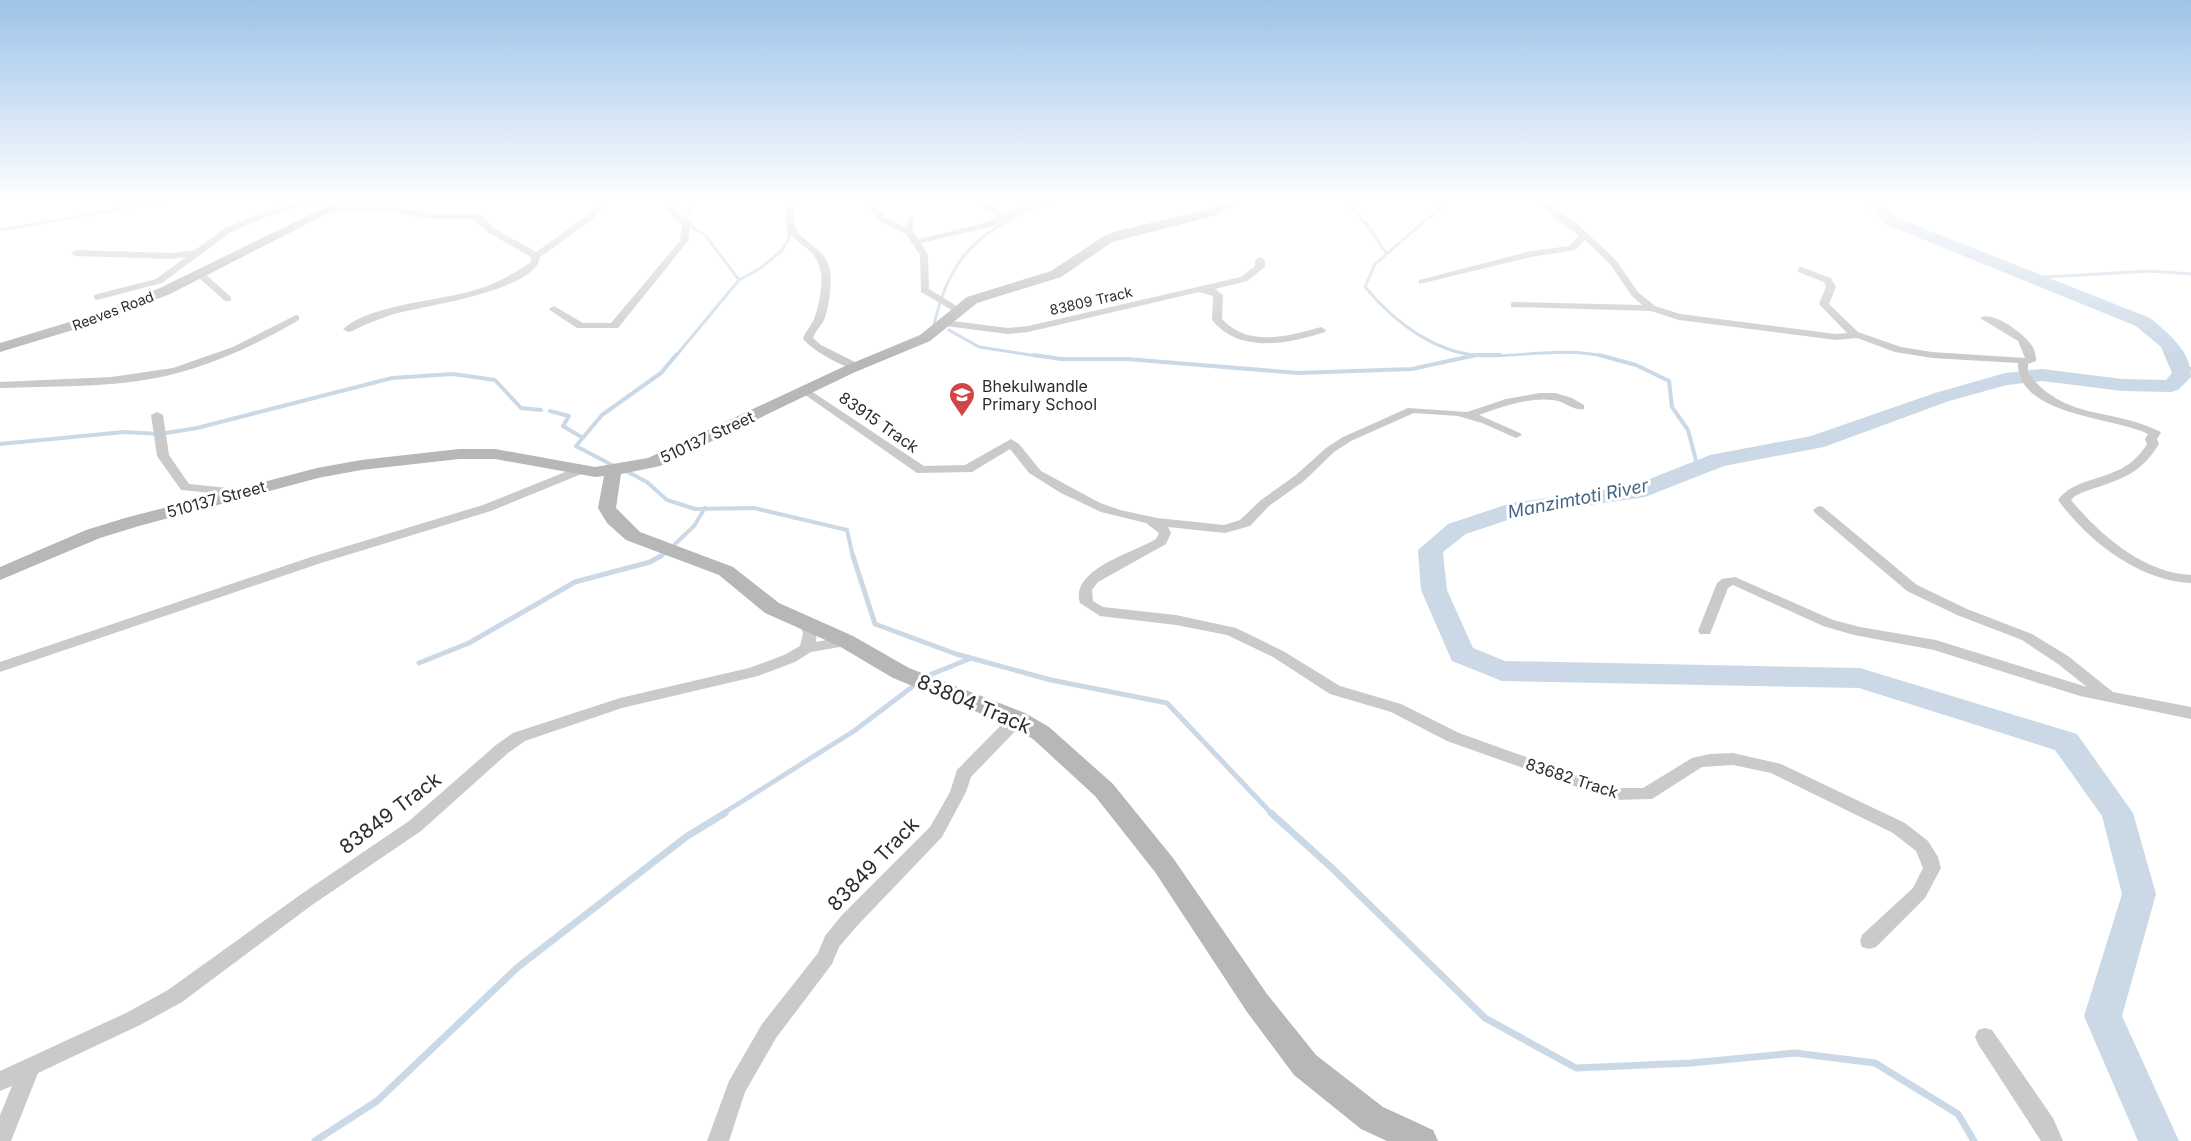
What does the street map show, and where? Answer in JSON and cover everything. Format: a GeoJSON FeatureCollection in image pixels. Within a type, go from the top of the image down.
{"type":"FeatureCollection","features":[{"type":"Feature","properties":{"kind":"street","name":"Reeves Road"},"geometry":{"type":"LineString","coordinates":[[0,348],[99,317],[201,275],[240,252]]}},
{"type":"Feature","properties":{"kind":"street"},"geometry":{"type":"LineString","coordinates":[[348,329],[375,315],[507,282],[537,260],[528,252]]}},
{"type":"Feature","properties":{"kind":"street"},"geometry":{"type":"LineString","coordinates":[[533,255],[537,252]]}},
{"type":"Feature","properties":{"kind":"street"},"geometry":{"type":"LineString","coordinates":[[554,309],[581,326],[614,326],[675,252]]}},
{"type":"Feature","properties":{"kind":"street"},"geometry":{"type":"LineString","coordinates":[[813,252],[826,270],[820,315],[808,339],[813,345],[857,367]]}},
{"type":"Feature","properties":{"kind":"street"},"geometry":{"type":"LineString","coordinates":[[921,252],[925,260],[924,290],[957,310]]}},
{"type":"Feature","properties":{"kind":"street","name":"510137 Street"},"geometry":{"type":"LineString","coordinates":[[0,574],[93,534],[239,493],[361,465],[459,454],[512,456],[580,470],[612,471],[654,462],[680,452],[805,390],[925,338],[945,323],[957,310],[978,297],[1056,274],[1088,252]]}},
{"type":"Feature","properties":{"kind":"street"},"geometry":{"type":"LineString","coordinates":[[1422,282],[1543,252]]}},
{"type":"Feature","properties":{"kind":"street"},"geometry":{"type":"LineString","coordinates":[[1602,252],[1613,262],[1640,300],[1652,308],[1679,317],[1836,337],[1855,334]]}},
{"type":"Feature","properties":{"kind":"street"},"geometry":{"type":"LineString","coordinates":[[75,253],[171,256],[194,253]]}},
{"type":"Feature","properties":{"kind":"street"},"geometry":{"type":"LineString","coordinates":[[97,297],[159,281],[194,253]]}},
{"type":"Feature","properties":{"kind":"street","name":"83809 Track"},"geometry":{"type":"LineString","coordinates":[[945,323],[1008,331],[1028,330],[1169,295],[1203,290],[1253,275],[1260,267],[1260,260]]}},
{"type":"Feature","properties":{"kind":"street"},"geometry":{"type":"LineString","coordinates":[[1801,270],[1828,280],[1831,287],[1824,304],[1855,334],[1909,352],[2023,367]]}},
{"type":"Feature","properties":{"kind":"street"},"geometry":{"type":"LineString","coordinates":[[201,275],[228,299]]}},
{"type":"Feature","properties":{"kind":"street"},"geometry":{"type":"LineString","coordinates":[[1203,290],[1218,295],[1217,318],[1219,323],[1231,332],[1247,337],[1281,339],[1320,330]]}},
{"type":"Feature","properties":{"kind":"street"},"geometry":{"type":"LineString","coordinates":[[1514,305],[1652,308]]}},
{"type":"Feature","properties":{"kind":"street"},"geometry":{"type":"LineString","coordinates":[[0,385],[99,380],[173,372],[224,354],[297,318]]}},
{"type":"Feature","properties":{"kind":"street"},"geometry":{"type":"LineString","coordinates":[[1985,318],[2008,328],[2024,342],[2030,351],[2031,359],[2023,367]]}},
{"type":"Feature","properties":{"kind":"street"},"geometry":{"type":"LineString","coordinates":[[2023,367],[2033,385],[2045,397],[2067,407],[2123,419],[2155,434],[2151,439],[2153,444],[2148,457],[2138,466],[2100,484],[2071,492],[2064,500],[2076,514],[2138,565],[2167,578],[2191,579]]}},
{"type":"Feature","properties":{"kind":"street","name":"83915 Track"},"geometry":{"type":"LineString","coordinates":[[805,390],[921,470],[968,469],[1011,443],[1021,452],[1029,468],[1072,494],[1104,510],[1156,522]]}},
{"type":"Feature","properties":{"kind":"street"},"geometry":{"type":"LineString","coordinates":[[1469,415],[1524,398],[1567,399],[1580,407]]}},
{"type":"Feature","properties":{"kind":"street"},"geometry":{"type":"LineString","coordinates":[[1156,522],[1203,528],[1235,527],[1245,523],[1265,503],[1300,478],[1330,450],[1390,418],[1412,410],[1441,410],[1469,415],[1516,435]]}},
{"type":"Feature","properties":{"kind":"street"},"geometry":{"type":"LineString","coordinates":[[158,415],[164,456],[172,463],[177,479],[185,488],[239,493]]}},
{"type":"Feature","properties":{"kind":"street"},"geometry":{"type":"LineString","coordinates":[[0,667],[316,560],[487,508],[580,470]]}},
{"type":"Feature","properties":{"kind":"street","name":"83804 Track"},"geometry":{"type":"LineString","coordinates":[[612,471],[613,478],[607,508],[622,528],[646,542],[709,562],[726,571],[807,636],[846,641],[901,673],[1017,719],[1041,733],[1104,790],[1164,865],[1257,1003],[1305,1065],[1372,1118],[1422,1141]]}},
{"type":"Feature","properties":{"kind":"street"},"geometry":{"type":"LineString","coordinates":[[1819,510],[1842,532],[1869,549],[1912,588],[1962,612],[2027,637],[2063,660],[2108,696]]}},
{"type":"Feature","properties":{"kind":"street","name":"83682 Track"},"geometry":{"type":"LineString","coordinates":[[1156,522],[1165,533],[1161,542],[1103,572],[1088,584],[1085,590],[1087,603],[1100,611],[1176,620],[1230,631],[1278,654],[1335,690],[1396,708],[1494,753],[1613,794],[1646,794],[1698,762],[1720,759],[1747,761],[1775,768],[1806,781],[1899,828],[1922,846],[1929,857],[1932,868],[1919,893],[1869,941]]}},
{"type":"Feature","properties":{"kind":"street"},"geometry":{"type":"LineString","coordinates":[[1705,631],[1722,586],[1727,582],[1735,581],[1828,623],[1859,632],[1936,645],[2080,691],[2191,712]]}},
{"type":"Feature","properties":{"kind":"street","name":"83849 Track"},"geometry":{"type":"LineString","coordinates":[[0,1081],[175,996],[306,900],[415,826],[502,749],[519,737],[655,693],[750,673],[785,661],[807,636]]}},
{"type":"Feature","properties":{"kind":"street","name":"83849 Track"},"geometry":{"type":"LineString","coordinates":[[718,1141],[736,1088],[769,1031],[825,958],[832,942],[849,921],[936,832],[958,792],[963,774],[1017,719]]}},
{"type":"Feature","properties":{"kind":"street"},"geometry":{"type":"LineString","coordinates":[[1985,1037],[2045,1125],[2052,1141]]}},
{"type":"Feature","properties":{"kind":"street"},"geometry":{"type":"LineString","coordinates":[[0,1141],[31,1066]]}},
{"type":"Feature","properties":{"kind":"waterway"},"geometry":{"type":"LineString","coordinates":[[718,252],[739,280]]}},
{"type":"Feature","properties":{"kind":"waterway"},"geometry":{"type":"LineString","coordinates":[[739,280],[761,268],[780,252]]}},
{"type":"Feature","properties":{"kind":"waterway"},"geometry":{"type":"LineString","coordinates":[[934,324],[951,276],[967,252]]}},
{"type":"Feature","properties":{"kind":"waterway"},"geometry":{"type":"LineString","coordinates":[[1389,252],[1375,264],[1365,287],[1390,313],[1418,335],[1451,350],[1477,355]]}},
{"type":"Feature","properties":{"kind":"waterway","name":"Manzimtoti River"},"geometry":{"type":"LineString","coordinates":[[1969,252],[2143,322],[2169,344],[2183,374],[2171,386],[2122,385],[2042,375],[2005,379],[1942,397],[1816,442],[1718,460],[1637,492],[1519,508],[1457,529],[1430,550],[1434,590],[1462,654],[1502,671],[1860,678],[2066,742],[2117,813],[2139,894],[2103,1016],[2159,1141]]}},
{"type":"Feature","properties":{"kind":"waterway"},"geometry":{"type":"LineString","coordinates":[[2028,278],[2150,271],[2191,274]]}},
{"type":"Feature","properties":{"kind":"waterway"},"geometry":{"type":"LineString","coordinates":[[675,357],[739,280]]}},
{"type":"Feature","properties":{"kind":"waterway"},"geometry":{"type":"LineString","coordinates":[[949,330],[979,347],[1044,357]]}},
{"type":"Feature","properties":{"kind":"waterway"},"geometry":{"type":"LineString","coordinates":[[1477,355],[1562,352],[1605,357]]}},
{"type":"Feature","properties":{"kind":"waterway"},"geometry":{"type":"LineString","coordinates":[[583,438],[602,415],[661,373],[676,355]]}},
{"type":"Feature","properties":{"kind":"waterway"},"geometry":{"type":"LineString","coordinates":[[1034,355],[1061,359],[1127,359],[1298,373],[1412,369],[1476,355]]}},
{"type":"Feature","properties":{"kind":"waterway"},"geometry":{"type":"LineString","coordinates":[[1469,357],[1476,355]]}},
{"type":"Feature","properties":{"kind":"waterway"},"geometry":{"type":"LineString","coordinates":[[1477,355],[1500,355]]}},
{"type":"Feature","properties":{"kind":"waterway"},"geometry":{"type":"LineString","coordinates":[[1599,355],[1605,357]]}},
{"type":"Feature","properties":{"kind":"waterway"},"geometry":{"type":"LineString","coordinates":[[1605,357],[1636,365],[1669,381],[1672,407],[1688,430],[1698,468]]}},
{"type":"Feature","properties":{"kind":"waterway"},"geometry":{"type":"LineString","coordinates":[[2180,368],[2191,369]]}},
{"type":"Feature","properties":{"kind":"waterway"},"geometry":{"type":"LineString","coordinates":[[0,444],[124,432],[160,434],[197,428],[392,378],[453,374],[495,380],[521,408],[541,410]]}},
{"type":"Feature","properties":{"kind":"waterway"},"geometry":{"type":"LineString","coordinates":[[550,411],[569,416],[563,426],[583,438]]}},
{"type":"Feature","properties":{"kind":"waterway"},"geometry":{"type":"LineString","coordinates":[[583,438],[576,446],[612,465]]}},
{"type":"Feature","properties":{"kind":"waterway"},"geometry":{"type":"LineString","coordinates":[[628,472],[647,482],[667,500],[695,509],[704,509]]}},
{"type":"Feature","properties":{"kind":"waterway"},"geometry":{"type":"LineString","coordinates":[[704,509],[754,508],[847,530],[853,557]]}},
{"type":"Feature","properties":{"kind":"waterway"},"geometry":{"type":"LineString","coordinates":[[675,544],[694,526],[704,509]]}},
{"type":"Feature","properties":{"kind":"waterway"},"geometry":{"type":"LineString","coordinates":[[658,557],[664,554]]}},
{"type":"Feature","properties":{"kind":"waterway"},"geometry":{"type":"LineString","coordinates":[[419,663],[469,643],[575,582],[650,562],[661,556]]}},
{"type":"Feature","properties":{"kind":"waterway"},"geometry":{"type":"LineString","coordinates":[[853,556],[875,624],[956,654],[1051,680],[1167,703],[1271,813]]}},
{"type":"Feature","properties":{"kind":"waterway"},"geometry":{"type":"LineString","coordinates":[[927,676],[969,659]]}},
{"type":"Feature","properties":{"kind":"waterway"},"geometry":{"type":"LineString","coordinates":[[722,814],[854,731],[912,687]]}},
{"type":"Feature","properties":{"kind":"waterway"},"geometry":{"type":"LineString","coordinates":[[315,1141],[377,1101],[518,967],[686,837],[725,813]]}},
{"type":"Feature","properties":{"kind":"waterway"},"geometry":{"type":"LineString","coordinates":[[1271,813],[1333,869],[1485,1018],[1576,1068],[1691,1063],[1795,1053],[1875,1063],[1958,1114],[1974,1141]]}},
{"type":"Feature","properties":{"kind":"place","name":"Bhekulwandle Primary School"},"geometry":{"type":"Point","coordinates":[962,418]}}]}
